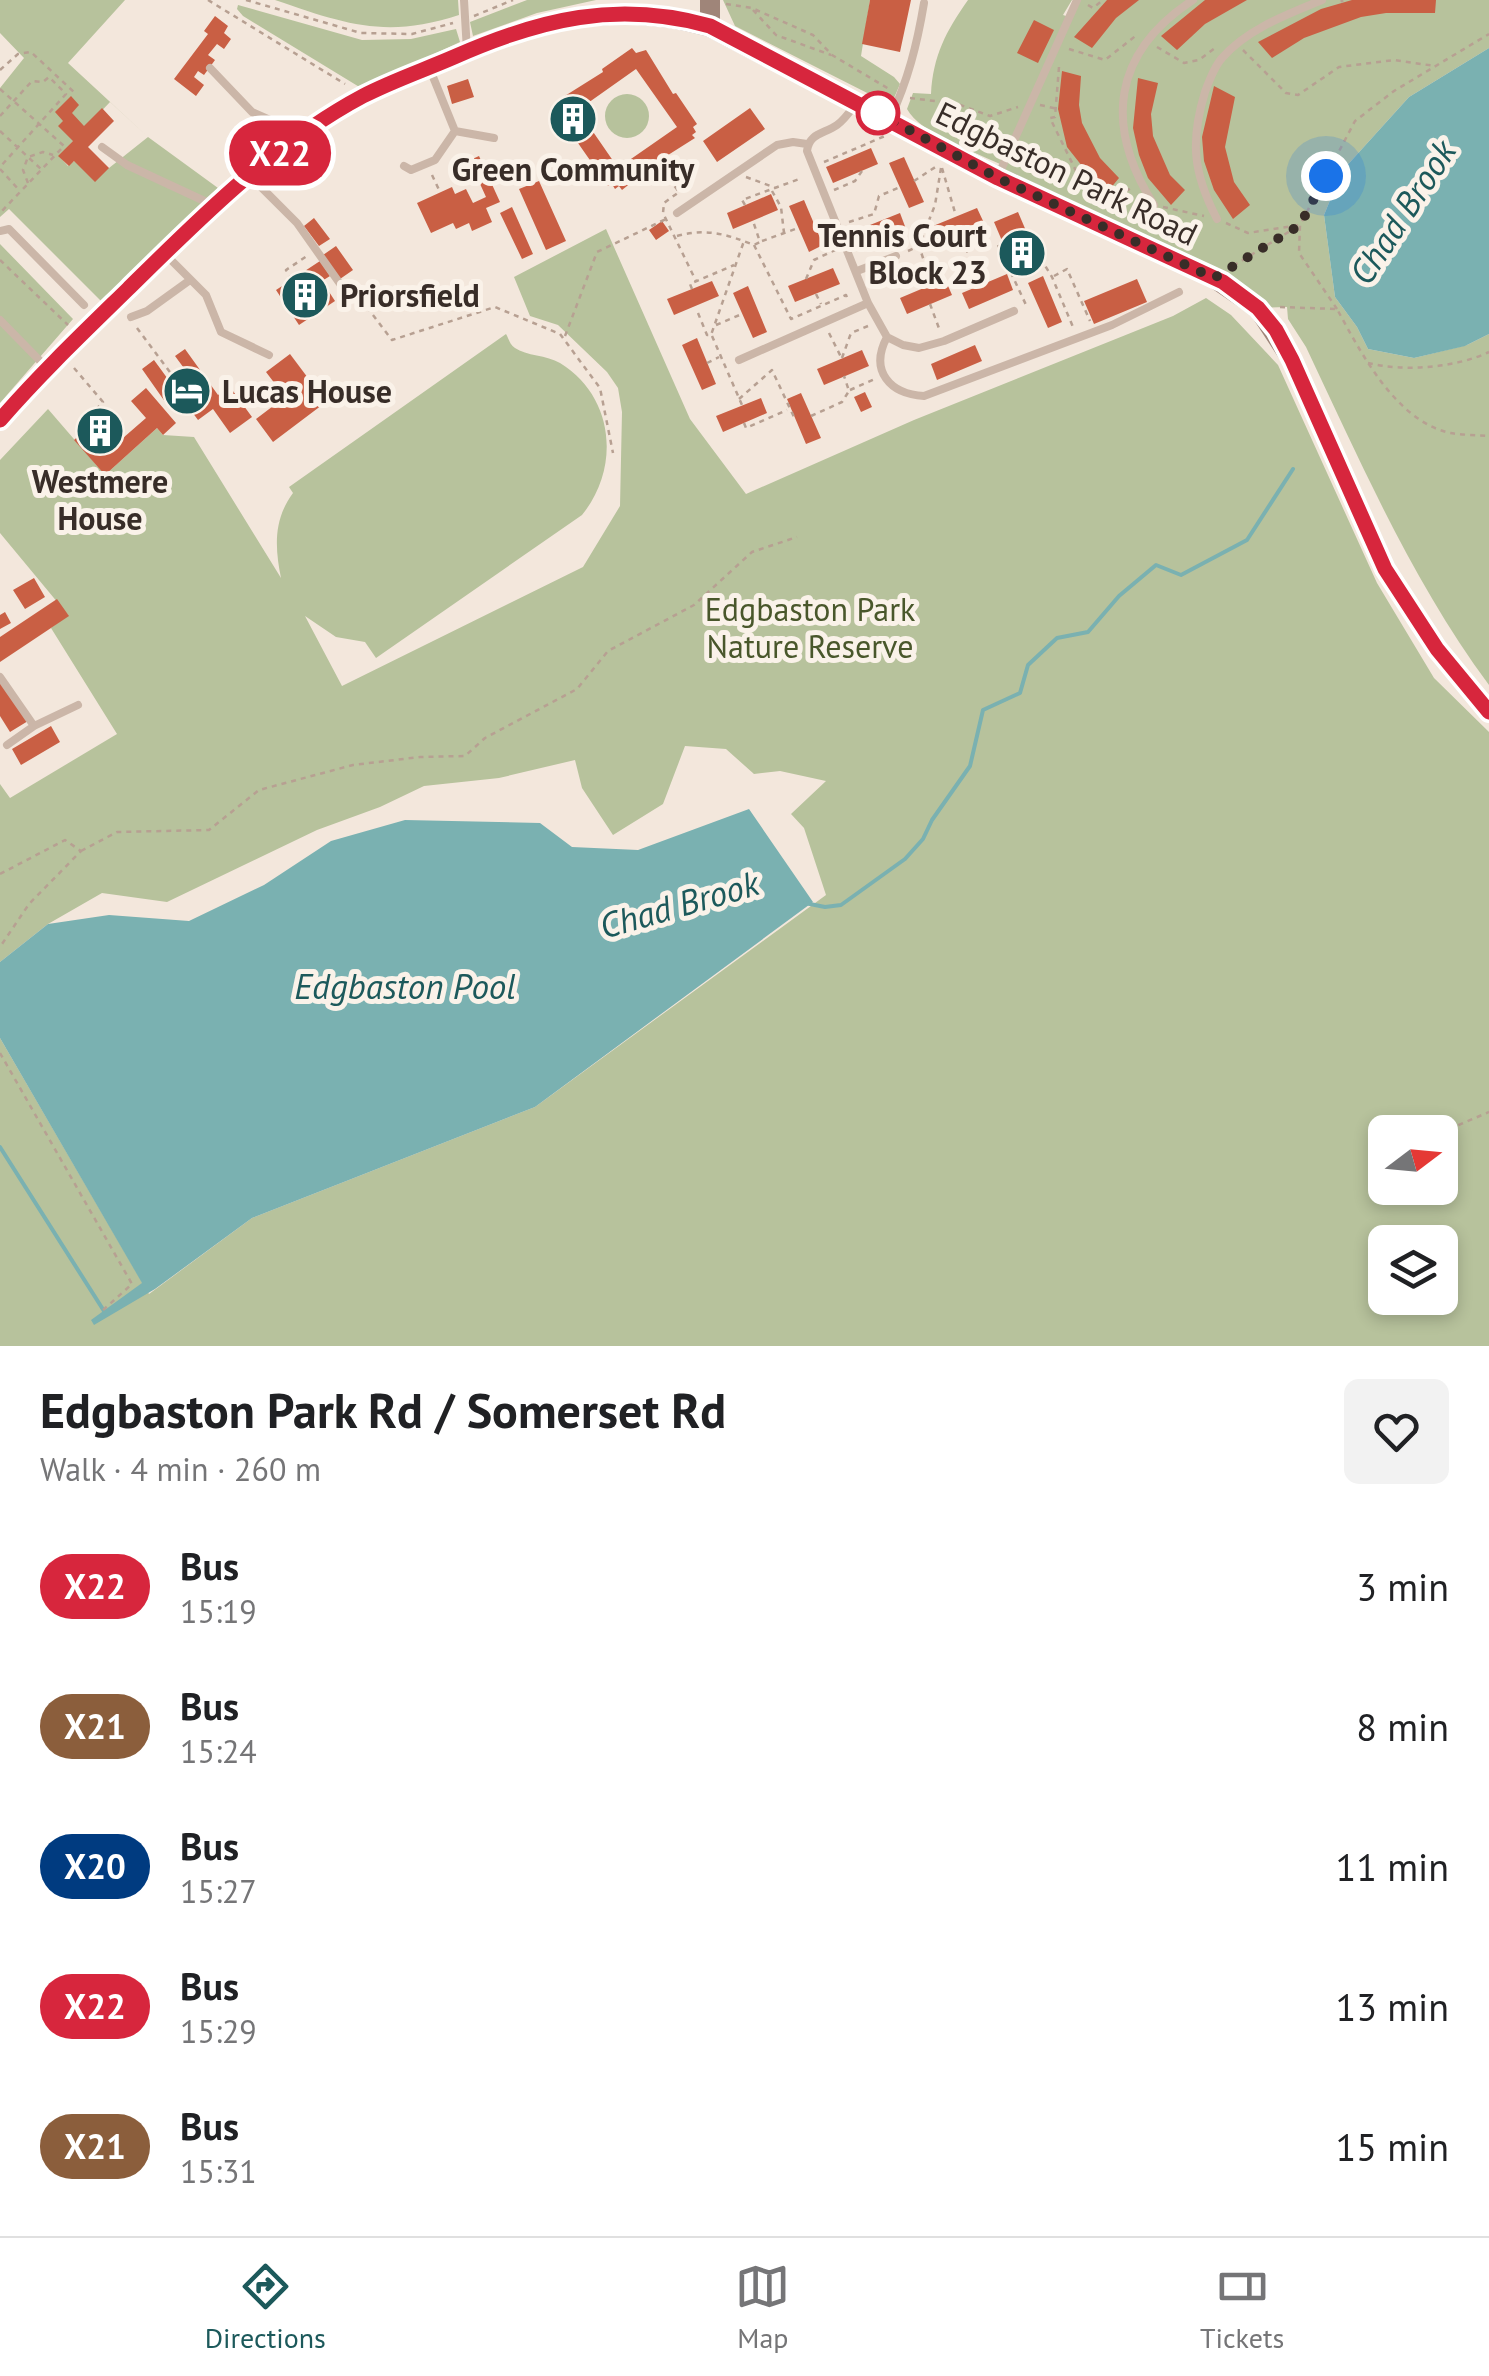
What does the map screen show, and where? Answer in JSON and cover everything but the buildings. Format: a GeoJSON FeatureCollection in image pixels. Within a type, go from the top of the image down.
{"type":"FeatureCollection","features":[{"type":"Feature","properties":{"kind":"street"},"geometry":{"type":"LineString","coordinates":[[710,0],[710,26]]}},
{"type":"Feature","properties":{"kind":"street","name":"Edgbaston Park Road"},"geometry":{"type":"LineString","coordinates":[[0,420],[213,205],[304,134],[364,96],[548,20],[606,8],[659,11],[710,26],[857,102],[888,127],[944,158],[998,178],[1214,278],[1258,308],[1276,330],[1292,360],[1385,569],[1437,649],[1489,712]]}},
{"type":"Feature","properties":{"kind":"lane"},"geometry":{"type":"LineString","coordinates":[[464,0],[468,50]]}},
{"type":"Feature","properties":{"kind":"lane"},"geometry":{"type":"LineString","coordinates":[[1154,205],[1128,155],[1123,112],[1127,80],[1134,56],[1146,40],[1192,0]]}},
{"type":"Feature","properties":{"kind":"lane"},"geometry":{"type":"LineString","coordinates":[[1217,218],[1205,196],[1196,162],[1194,132],[1209,81],[1220,60],[1238,43],[1280,17],[1322,0]]}},
{"type":"Feature","properties":{"kind":"lane"},"geometry":{"type":"LineString","coordinates":[[998,178],[1029,103],[1081,2]]}},
{"type":"Feature","properties":{"kind":"lane"},"geometry":{"type":"LineString","coordinates":[[888,127],[916,53],[924,3]]}},
{"type":"Feature","properties":{"kind":"lane"},"geometry":{"type":"LineString","coordinates":[[429,67],[455,131]]}},
{"type":"Feature","properties":{"kind":"lane"},"geometry":{"type":"LineString","coordinates":[[210,68],[252,112],[304,134]]}},
{"type":"Feature","properties":{"kind":"lane"},"geometry":{"type":"LineString","coordinates":[[857,102],[839,124],[812,137],[807,144],[813,170],[868,302],[887,337],[903,346],[919,348],[1014,311]]}},
{"type":"Feature","properties":{"kind":"lane"},"geometry":{"type":"LineString","coordinates":[[455,131],[494,138]]}},
{"type":"Feature","properties":{"kind":"lane"},"geometry":{"type":"LineString","coordinates":[[404,166],[411,170],[435,160],[455,131]]}},
{"type":"Feature","properties":{"kind":"lane"},"geometry":{"type":"LineString","coordinates":[[677,214],[776,145],[807,144]]}},
{"type":"Feature","properties":{"kind":"lane"},"geometry":{"type":"LineString","coordinates":[[102,147],[127,165],[213,205]]}},
{"type":"Feature","properties":{"kind":"lane"},"geometry":{"type":"LineString","coordinates":[[802,178],[813,170]]}},
{"type":"Feature","properties":{"kind":"lane"},"geometry":{"type":"LineString","coordinates":[[250,176],[298,223],[343,288]]}},
{"type":"Feature","properties":{"kind":"lane"},"geometry":{"type":"LineString","coordinates":[[0,231],[9,229],[84,305]]}},
{"type":"Feature","properties":{"kind":"lane"},"geometry":{"type":"LineString","coordinates":[[164,254],[206,294],[216,328],[269,355]]}},
{"type":"Feature","properties":{"kind":"lane"},"geometry":{"type":"LineString","coordinates":[[857,271],[896,256]]}},
{"type":"Feature","properties":{"kind":"lane"},"geometry":{"type":"LineString","coordinates":[[117,300],[132,320],[190,280]]}},
{"type":"Feature","properties":{"kind":"lane"},"geometry":{"type":"LineString","coordinates":[[887,337],[881,348],[884,374],[900,393],[924,396],[1094,332],[1179,292]]}},
{"type":"Feature","properties":{"kind":"lane"},"geometry":{"type":"LineString","coordinates":[[739,360],[868,302]]}},
{"type":"Feature","properties":{"kind":"lane"},"geometry":{"type":"LineString","coordinates":[[0,320],[60,363]]}},
{"type":"Feature","properties":{"kind":"lane"},"geometry":{"type":"LineString","coordinates":[[0,337],[10,330]]}},
{"type":"Feature","properties":{"kind":"lane"},"geometry":{"type":"LineString","coordinates":[[0,677],[34,726]]}},
{"type":"Feature","properties":{"kind":"lane"},"geometry":{"type":"LineString","coordinates":[[7,745],[34,726],[78,705]]}},
{"type":"Feature","properties":{"kind":"path"},"geometry":{"type":"LineString","coordinates":[[208,0],[364,96]]}},
{"type":"Feature","properties":{"kind":"path"},"geometry":{"type":"LineString","coordinates":[[246,0],[361,33],[412,34],[465,20],[513,0]]}},
{"type":"Feature","properties":{"kind":"path"},"geometry":{"type":"LineString","coordinates":[[710,0],[752,8],[813,35],[832,55]]}},
{"type":"Feature","properties":{"kind":"path"},"geometry":{"type":"LineString","coordinates":[[1081,2],[1095,9],[1103,0]]}},
{"type":"Feature","properties":{"kind":"path"},"geometry":{"type":"LineString","coordinates":[[752,8],[776,35],[832,55],[900,96],[990,116],[1029,103]]}},
{"type":"Feature","properties":{"kind":"path"},"geometry":{"type":"LineString","coordinates":[[1140,182],[1108,202],[1080,179],[1050,118],[1056,117],[1061,46],[1105,60],[1136,32],[1184,63],[1199,60],[1215,48]]}},
{"type":"Feature","properties":{"kind":"path"},"geometry":{"type":"LineString","coordinates":[[1489,34],[1394,90],[1355,122],[1300,225],[1299,254],[1366,362],[1406,410],[1447,432],[1489,436]]}},
{"type":"Feature","properties":{"kind":"path"},"geometry":{"type":"LineString","coordinates":[[1238,43],[1286,93],[1298,96],[1339,67],[1394,60],[1434,66]]}},
{"type":"Feature","properties":{"kind":"path"},"geometry":{"type":"LineString","coordinates":[[0,70],[18,54],[31,52],[76,94]]}},
{"type":"Feature","properties":{"kind":"path"},"geometry":{"type":"LineString","coordinates":[[0,116],[32,81],[44,82],[49,77],[66,94],[0,168],[21,192]]}},
{"type":"Feature","properties":{"kind":"path"},"geometry":{"type":"LineString","coordinates":[[0,89],[64,146],[0,214]]}},
{"type":"Feature","properties":{"kind":"path"},"geometry":{"type":"LineString","coordinates":[[914,181],[942,162],[972,109]]}},
{"type":"Feature","properties":{"kind":"path"},"geometry":{"type":"LineString","coordinates":[[813,170],[846,156],[888,127]]}},
{"type":"Feature","properties":{"kind":"path"},"geometry":{"type":"LineString","coordinates":[[0,131],[42,170]]}},
{"type":"Feature","properties":{"kind":"path"},"geometry":{"type":"LineString","coordinates":[[28,184],[22,170],[28,157],[43,152],[54,156]]}},
{"type":"Feature","properties":{"kind":"path"},"geometry":{"type":"LineString","coordinates":[[944,158],[956,216]]}},
{"type":"Feature","properties":{"kind":"path"},"geometry":{"type":"LineString","coordinates":[[932,285],[919,246],[935,204],[944,158]]}},
{"type":"Feature","properties":{"kind":"path"},"geometry":{"type":"LineString","coordinates":[[657,162],[679,192],[664,203],[666,218],[696,282]]}},
{"type":"Feature","properties":{"kind":"path"},"geometry":{"type":"LineString","coordinates":[[427,164],[440,192]]}},
{"type":"Feature","properties":{"kind":"path"},"geometry":{"type":"LineString","coordinates":[[824,195],[855,181],[862,170]]}},
{"type":"Feature","properties":{"kind":"path"},"geometry":{"type":"LineString","coordinates":[[736,173],[774,189],[784,233]]}},
{"type":"Feature","properties":{"kind":"path"},"geometry":{"type":"LineString","coordinates":[[745,205],[742,200],[802,178]]}},
{"type":"Feature","properties":{"kind":"path"},"geometry":{"type":"LineString","coordinates":[[874,214],[879,196],[900,187]]}},
{"type":"Feature","properties":{"kind":"path"},"geometry":{"type":"LineString","coordinates":[[1154,205],[1217,218],[1248,233],[1300,225]]}},
{"type":"Feature","properties":{"kind":"path"},"geometry":{"type":"LineString","coordinates":[[564,339],[598,252],[677,214]]}},
{"type":"Feature","properties":{"kind":"path"},"geometry":{"type":"LineString","coordinates":[[874,214],[879,221]]}},
{"type":"Feature","properties":{"kind":"path"},"geometry":{"type":"LineString","coordinates":[[838,226],[874,214]]}},
{"type":"Feature","properties":{"kind":"path"},"geometry":{"type":"LineString","coordinates":[[753,220],[760,242]]}},
{"type":"Feature","properties":{"kind":"path"},"geometry":{"type":"LineString","coordinates":[[1214,278],[1300,225]]}},
{"type":"Feature","properties":{"kind":"path"},"geometry":{"type":"LineString","coordinates":[[754,246],[798,228]]}},
{"type":"Feature","properties":{"kind":"path"},"geometry":{"type":"LineString","coordinates":[[676,236],[698,230],[721,232],[754,246],[792,319],[846,295],[852,310]]}},
{"type":"Feature","properties":{"kind":"path"},"geometry":{"type":"LineString","coordinates":[[896,256],[919,246],[936,250],[961,239],[967,230]]}},
{"type":"Feature","properties":{"kind":"path"},"geometry":{"type":"LineString","coordinates":[[961,239],[968,258],[979,265],[986,283]]}},
{"type":"Feature","properties":{"kind":"path"},"geometry":{"type":"LineString","coordinates":[[711,335],[744,241]]}},
{"type":"Feature","properties":{"kind":"path"},"geometry":{"type":"LineString","coordinates":[[1030,241],[1052,276],[1078,338]]}},
{"type":"Feature","properties":{"kind":"path"},"geometry":{"type":"LineString","coordinates":[[806,279],[814,260],[846,245]]}},
{"type":"Feature","properties":{"kind":"path"},"geometry":{"type":"LineString","coordinates":[[998,245],[1027,306]]}},
{"type":"Feature","properties":{"kind":"path"},"geometry":{"type":"LineString","coordinates":[[292,280],[286,270],[317,250]]}},
{"type":"Feature","properties":{"kind":"path"},"geometry":{"type":"LineString","coordinates":[[0,260],[80,336]]}},
{"type":"Feature","properties":{"kind":"path"},"geometry":{"type":"LineString","coordinates":[[692,289],[690,284],[735,264]]}},
{"type":"Feature","properties":{"kind":"path"},"geometry":{"type":"LineString","coordinates":[[1052,276],[1068,269],[1094,332]]}},
{"type":"Feature","properties":{"kind":"path"},"geometry":{"type":"LineString","coordinates":[[343,288],[360,298],[392,340],[495,307],[560,334],[600,388],[613,453]]}},
{"type":"Feature","properties":{"kind":"path"},"geometry":{"type":"LineString","coordinates":[[816,294],[821,306]]}},
{"type":"Feature","properties":{"kind":"path"},"geometry":{"type":"LineString","coordinates":[[930,304],[944,341]]}},
{"type":"Feature","properties":{"kind":"path"},"geometry":{"type":"LineString","coordinates":[[1014,311],[1038,306]]}},
{"type":"Feature","properties":{"kind":"path"},"geometry":{"type":"LineString","coordinates":[[1258,308],[1337,310]]}},
{"type":"Feature","properties":{"kind":"path"},"geometry":{"type":"LineString","coordinates":[[698,313],[742,406]]}},
{"type":"Feature","properties":{"kind":"path"},"geometry":{"type":"LineString","coordinates":[[714,326],[742,314]]}},
{"type":"Feature","properties":{"kind":"path"},"geometry":{"type":"LineString","coordinates":[[132,320],[178,383]]}},
{"type":"Feature","properties":{"kind":"path"},"geometry":{"type":"LineString","coordinates":[[824,323],[842,358],[851,333],[878,322]]}},
{"type":"Feature","properties":{"kind":"path"},"geometry":{"type":"LineString","coordinates":[[1366,362],[1392,368],[1441,364],[1489,352]]}},
{"type":"Feature","properties":{"kind":"path"},"geometry":{"type":"LineString","coordinates":[[708,363],[721,356]]}},
{"type":"Feature","properties":{"kind":"path"},"geometry":{"type":"LineString","coordinates":[[60,363],[103,402],[86,420],[90,426]]}},
{"type":"Feature","properties":{"kind":"path"},"geometry":{"type":"LineString","coordinates":[[739,399],[772,370],[794,417]]}},
{"type":"Feature","properties":{"kind":"path"},"geometry":{"type":"LineString","coordinates":[[811,416],[842,402],[849,391],[884,374]]}},
{"type":"Feature","properties":{"kind":"path"},"geometry":{"type":"LineString","coordinates":[[844,376],[849,391]]}},
{"type":"Feature","properties":{"kind":"path"},"geometry":{"type":"LineString","coordinates":[[744,423],[746,428],[788,409]]}},
{"type":"Feature","properties":{"kind":"path"},"geometry":{"type":"LineString","coordinates":[[0,948],[29,904],[80,851],[118,832],[209,830],[259,790],[353,764],[466,756],[485,738],[577,688],[608,651],[694,605],[752,552],[797,537]]}},
{"type":"Feature","properties":{"kind":"path"},"geometry":{"type":"LineString","coordinates":[[0,874],[65,840],[80,851]]}},
{"type":"Feature","properties":{"kind":"path"},"geometry":{"type":"LineString","coordinates":[[0,1053],[132,1284],[102,1310]]}},
{"type":"Feature","properties":{"kind":"path"},"geometry":{"type":"LineString","coordinates":[[1458,1125],[1489,1112]]}},
{"type":"Feature","properties":{"kind":"green space"},"geometry":{"type":"Polygon","coordinates":[[[0,0],[125,0],[68,63],[148,137],[218,188],[101,301],[9,209],[0,217],[0,88],[24,58],[0,33],[0,0]],[[110,102],[59,156],[68,166],[74,161],[109,168],[148,137],[110,102]]]}},
{"type":"Feature","properties":{"kind":"green space"},"geometry":{"type":"Polygon","coordinates":[[[275,0],[458,0],[459,15],[409,26],[366,26],[275,0]]]}},
{"type":"Feature","properties":{"kind":"green space"},"geometry":{"type":"Polygon","coordinates":[[[527,0],[596,0],[537,13],[473,36],[470,22],[527,0]]]}},
{"type":"Feature","properties":{"kind":"green space"},"geometry":{"type":"Polygon","coordinates":[[[723,0],[870,0],[861,56],[900,84],[894,98],[885,102],[735,26],[723,0]]]}},
{"type":"Feature","properties":{"kind":"green space"},"geometry":{"type":"Polygon","coordinates":[[[968,0],[1072,0],[1063,15],[1069,17],[1077,0],[1489,0],[1489,48],[1409,97],[1342,171],[1324,215],[1335,297],[1368,349],[1414,358],[1467,345],[1489,334],[1489,685],[1412,563],[1306,347],[1288,319],[1287,307],[1258,308],[998,177],[1002,165],[936,134],[907,109],[913,93],[931,94],[942,44],[968,0]]]}},
{"type":"Feature","properties":{"kind":"green space"},"geometry":{"type":"Polygon","coordinates":[[[238,5],[362,40],[411,39],[456,29],[460,42],[361,88],[243,16],[238,5]]]}},
{"type":"Feature","properties":{"kind":"green space"},"geometry":{"type":"Polygon","coordinates":[[[627,94],[642,101],[649,116],[642,131],[627,138],[612,131],[605,116],[612,101],[627,94]]]}},
{"type":"Feature","properties":{"kind":"green space","name":"Edgbaston Park Nature Reserve"},"geometry":{"type":"Polygon","coordinates":[[[606,229],[690,419],[746,494],[914,420],[1173,316],[1206,298],[1231,315],[1278,365],[1377,583],[1434,678],[1489,732],[1489,1346],[0,1346],[0,1038],[149,1294],[252,1218],[535,1107],[826,895],[804,828],[791,814],[826,781],[780,771],[754,774],[726,749],[685,746],[663,804],[613,835],[582,788],[575,760],[499,778],[424,786],[317,830],[167,902],[102,893],[48,924],[0,962],[0,784],[10,798],[117,734],[51,628],[68,615],[0,533],[0,460],[48,409],[105,475],[157,428],[163,435],[194,437],[281,578],[277,534],[293,493],[289,487],[506,334],[520,351],[560,363],[592,394],[606,433],[603,476],[582,515],[376,658],[365,642],[336,637],[305,616],[342,686],[583,567],[620,506],[622,412],[618,388],[607,372],[558,325],[530,316],[514,277],[606,229]]]}},
{"type":"Feature","properties":{"kind":"green space"},"geometry":{"type":"Polygon","coordinates":[[[0,244],[73,319],[0,403],[0,244]]]}},
{"type":"Feature","properties":{"kind":"water"},"geometry":{"type":"Polygon","coordinates":[[[1489,48],[1489,334],[1465,346],[1414,358],[1368,349],[1335,297],[1324,215],[1342,171],[1409,97],[1489,48]]]}},
{"type":"Feature","properties":{"kind":"water","name":"Edgbaston Pool"},"geometry":{"type":"Polygon","coordinates":[[[749,809],[813,902],[535,1107],[252,1218],[155,1289],[94,1325],[91,1320],[142,1283],[0,1038],[0,962],[48,924],[109,915],[189,921],[264,885],[331,841],[405,820],[540,823],[572,847],[638,850],[749,809]]]}},
{"type":"Feature","properties":{"kind":"waterway","name":"Chad Brook"},"geometry":{"type":"LineString","coordinates":[[805,903],[841,905],[905,859],[923,839],[970,766],[983,710],[1020,693],[1028,665],[1057,638],[1088,632],[1119,596],[1156,565],[1181,575],[1247,540],[1293,469]]}},
{"type":"Feature","properties":{"kind":"waterway"},"geometry":{"type":"LineString","coordinates":[[0,1147],[104,1311]]}},
{"type":"Feature","properties":{"kind":"bus line","name":"X22"},"geometry":{"type":"LineString","coordinates":[[0,420],[46,367],[213,205],[316,124],[364,96],[500,36],[548,20],[606,8],[659,11],[710,26],[998,178],[1214,278],[1258,308],[1276,330],[1292,360],[1385,569],[1437,649],[1489,712]]}},
{"type":"Feature","properties":{"kind":"place","name":"Green Community"},"geometry":{"type":"Point","coordinates":[573,119]}},
{"type":"Feature","properties":{"kind":"place","name":"Tennis Court Block 23"},"geometry":{"type":"Point","coordinates":[1022,253]}},
{"type":"Feature","properties":{"kind":"place","name":"Priorsfield"},"geometry":{"type":"Point","coordinates":[305,295]}},
{"type":"Feature","properties":{"kind":"place","name":"Lucas House"},"geometry":{"type":"Point","coordinates":[187,391]}},
{"type":"Feature","properties":{"kind":"place","name":"Westmere House"},"geometry":{"type":"Point","coordinates":[100,431]}},
{"type":"Feature","properties":{"kind":"route"},"geometry":{"type":"LineString","coordinates":[[878,113],[998,178],[1214,278],[1300,225],[1326,176]]}}]}
